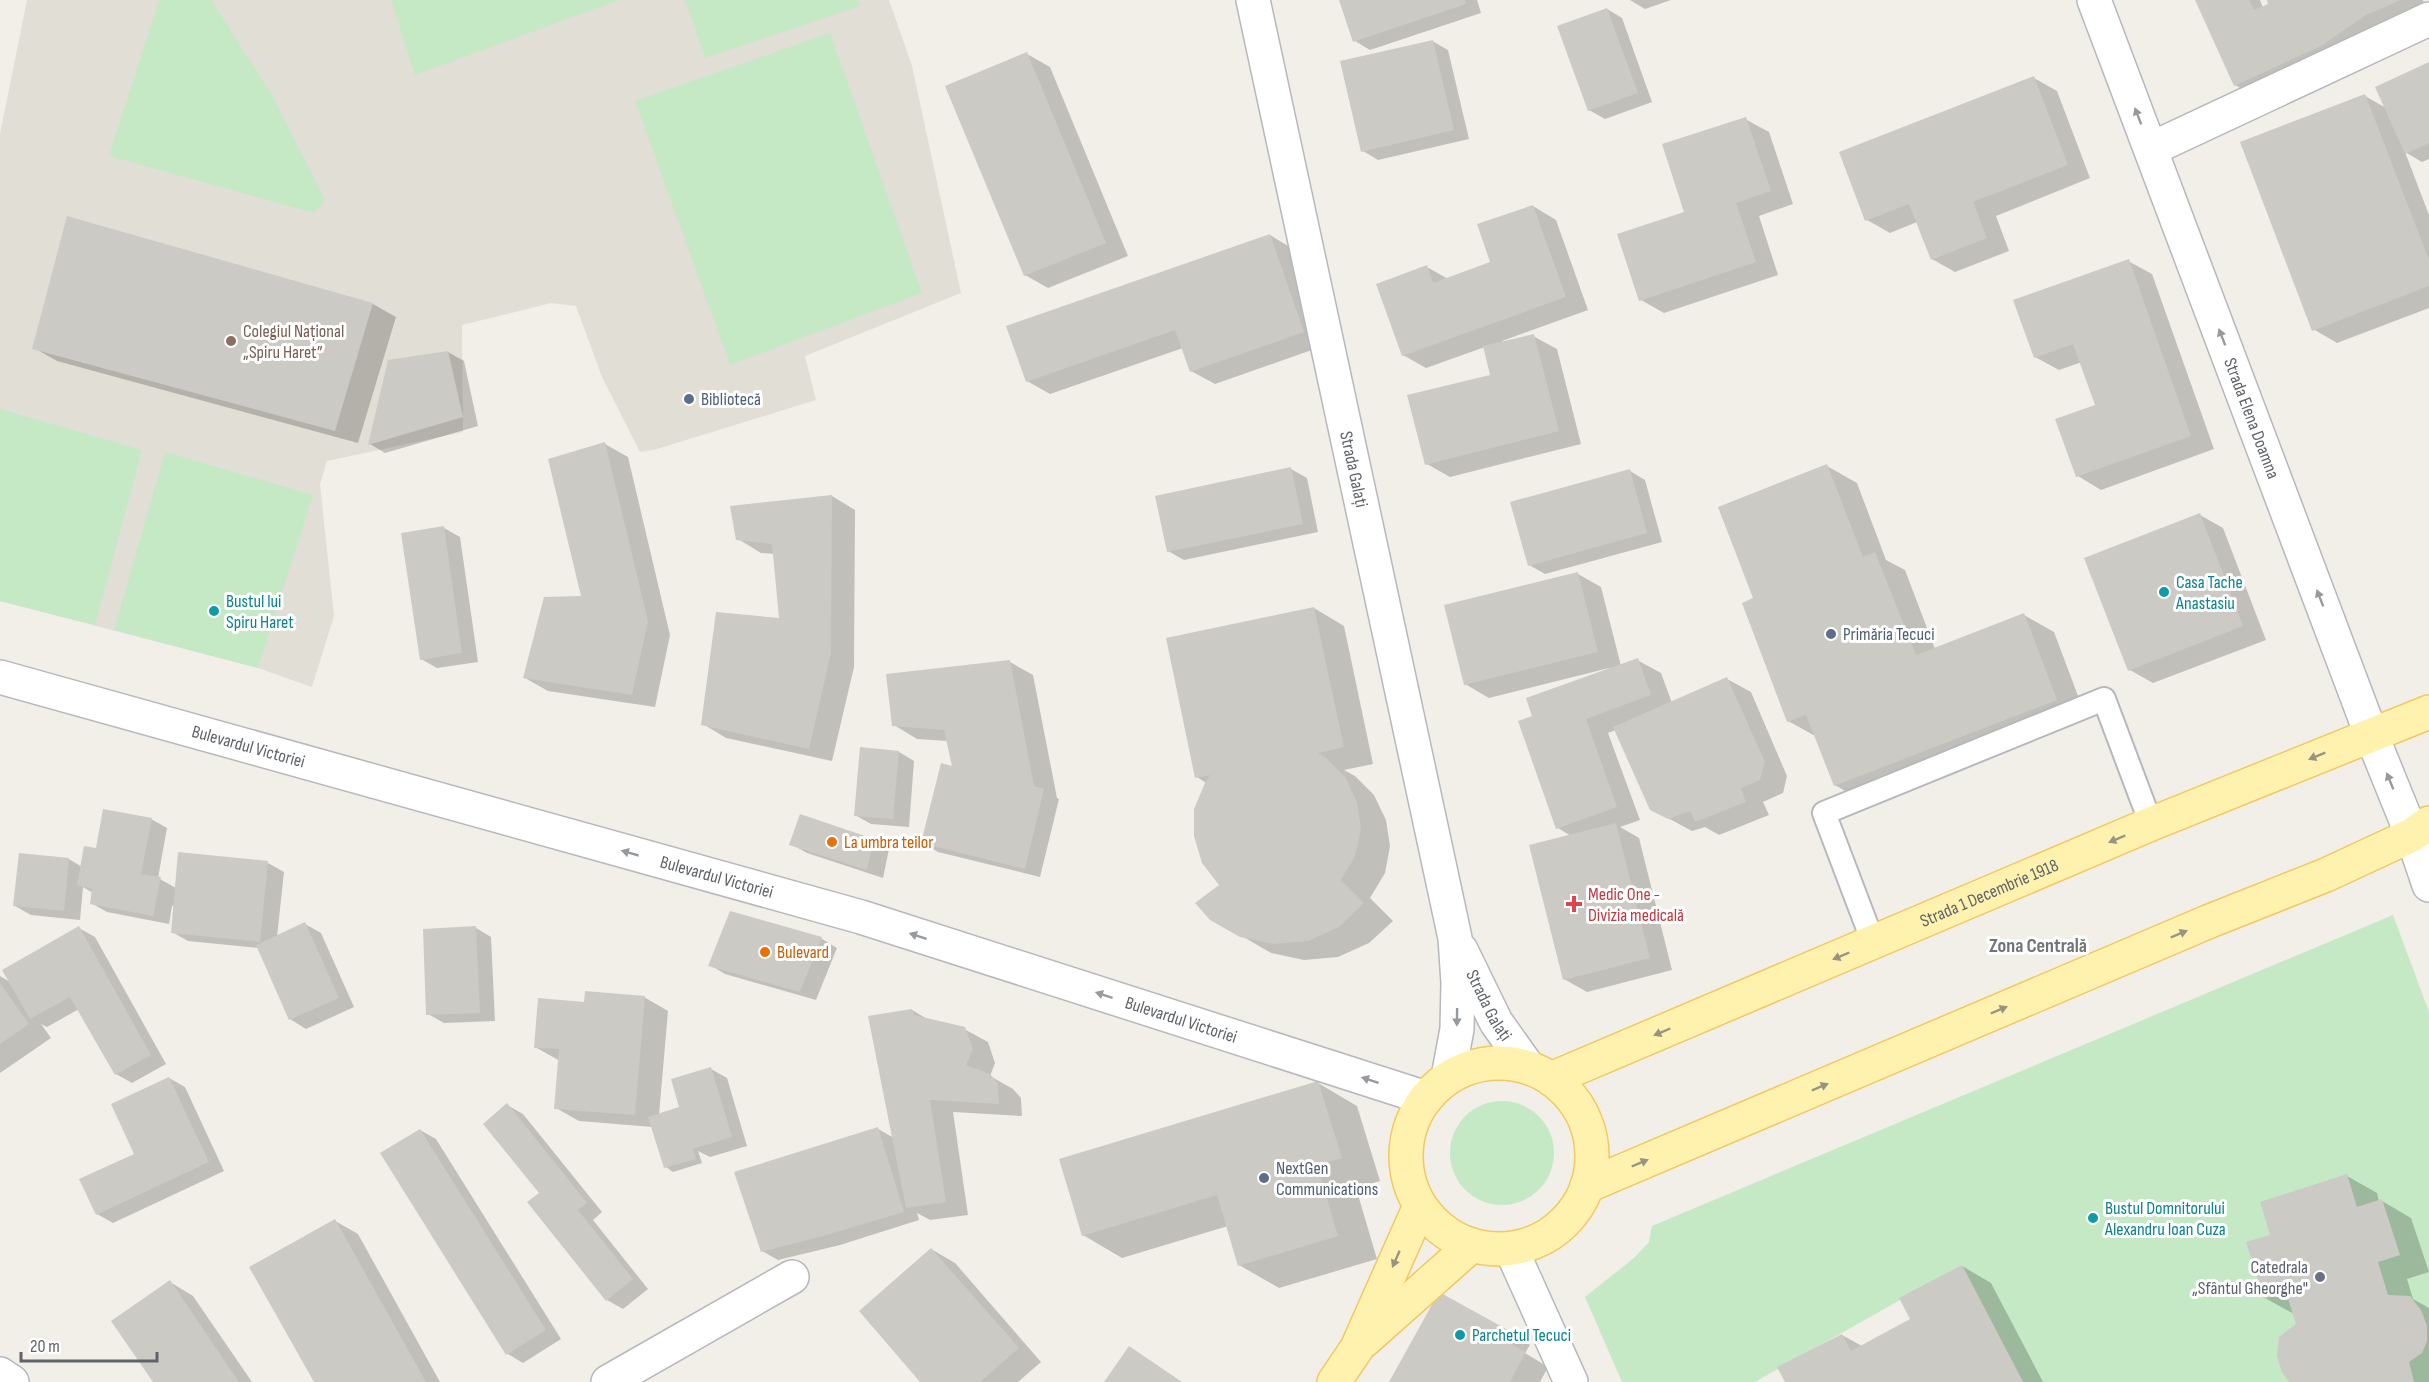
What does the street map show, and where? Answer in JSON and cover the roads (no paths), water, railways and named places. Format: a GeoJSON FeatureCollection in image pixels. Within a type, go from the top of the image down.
{"type":"FeatureCollection","features":[{"type":"Feature","properties":{"kind":"main road","name":"Strada 1 Decembrie 1918"},"geometry":{"type":"LineString","coordinates":[[1540,1073],[1873,942],[2151,824],[2429,712]]}},
{"type":"Feature","properties":{"kind":"main road"},"geometry":{"type":"LineString","coordinates":[[1587,1186],[2199,926],[2326,875],[2420,829]]}},
{"type":"Feature","properties":{"kind":"main road"},"geometry":{"type":"LineString","coordinates":[[1503,1063],[1540,1073],[1569,1095],[1582,1116],[1590,1138],[1592,1162],[1587,1186],[1575,1209],[1558,1228],[1536,1242],[1511,1249],[1486,1249],[1461,1241],[1438,1227],[1420,1206],[1408,1179],[1405,1151],[1411,1123],[1437,1088],[1478,1065],[1503,1063]]}},
{"type":"Feature","properties":{"kind":"main road"},"geometry":{"type":"LineString","coordinates":[[1334,1382],[1357,1348],[1420,1206]]}},
{"type":"Feature","properties":{"kind":"main road"},"geometry":{"type":"LineString","coordinates":[[1357,1348],[1472,1245]]}},
{"type":"Feature","properties":{"kind":"street","name":"Strada Galați"},"geometry":{"type":"LineString","coordinates":[[1254,0],[1455,938],[1458,983],[1457,1029],[1437,1088]]}},
{"type":"Feature","properties":{"kind":"street","name":"Strada Elena Doamna"},"geometry":{"type":"LineString","coordinates":[[2094,0],[2371,734],[2420,829],[2429,885]]}},
{"type":"Feature","properties":{"kind":"street"},"geometry":{"type":"LineString","coordinates":[[2151,149],[2429,19]]}},
{"type":"Feature","properties":{"kind":"street","name":"Bulevardul Victoriei"},"geometry":{"type":"LineString","coordinates":[[0,677],[861,917],[1437,1088]]}},
{"type":"Feature","properties":{"kind":"street","name":"Strada Galați"},"geometry":{"type":"LineString","coordinates":[[1455,938],[1497,1022],[1540,1073]]}},
{"type":"Feature","properties":{"kind":"street"},"geometry":{"type":"LineString","coordinates":[[1511,1249],[1570,1382]]}},
{"type":"Feature","properties":{"kind":"street"},"geometry":{"type":"LineString","coordinates":[[608,1382],[792,1277]]}},
{"type":"Feature","properties":{"kind":"street"},"geometry":{"type":"LineString","coordinates":[[0,1374],[12,1382]]}},
{"type":"Feature","properties":{"kind":"lane"},"geometry":{"type":"LineString","coordinates":[[1873,942],[1824,813],[2104,699],[2151,824]]}},
{"type":"Feature","properties":{"kind":"place","name":"Colegiul Național „Spiru Haret”"},"geometry":{"type":"Point","coordinates":[231,341]}},
{"type":"Feature","properties":{"kind":"place","name":"Bibliotecă"},"geometry":{"type":"Point","coordinates":[689,399]}},
{"type":"Feature","properties":{"kind":"place","name":"Casa Tache Anastasiu"},"geometry":{"type":"Point","coordinates":[2164,592]}},
{"type":"Feature","properties":{"kind":"place","name":"Bustul lui Spiru Haret"},"geometry":{"type":"Point","coordinates":[214,611]}},
{"type":"Feature","properties":{"kind":"place","name":"Primăria Tecuci"},"geometry":{"type":"Point","coordinates":[1831,634]}},
{"type":"Feature","properties":{"kind":"place","name":"La umbra teilor"},"geometry":{"type":"Point","coordinates":[832,842]}},
{"type":"Feature","properties":{"kind":"place","name":"Medic One - Divizia medicală"},"geometry":{"type":"Point","coordinates":[1574,904]}},
{"type":"Feature","properties":{"kind":"place","name":"Bulevard"},"geometry":{"type":"Point","coordinates":[765,952]}},
{"type":"Feature","properties":{"kind":"place","name":"NextGen Communications"},"geometry":{"type":"Point","coordinates":[1264,1178]}},
{"type":"Feature","properties":{"kind":"place","name":"Bustul Domnitorului Alexandru Ioan Cuza"},"geometry":{"type":"Point","coordinates":[2093,1218]}},
{"type":"Feature","properties":{"kind":"place","name":"Catedrala „Sfântul Gheorghe\""},"geometry":{"type":"Point","coordinates":[2320,1277]}},
{"type":"Feature","properties":{"kind":"place","name":"Parchetul Tecuci"},"geometry":{"type":"Point","coordinates":[1460,1335]}},
{"type":"Feature","properties":{"kind":"district","name":"Zona Centrală"},"geometry":{"type":"Point","coordinates":[2038,945]}}]}
